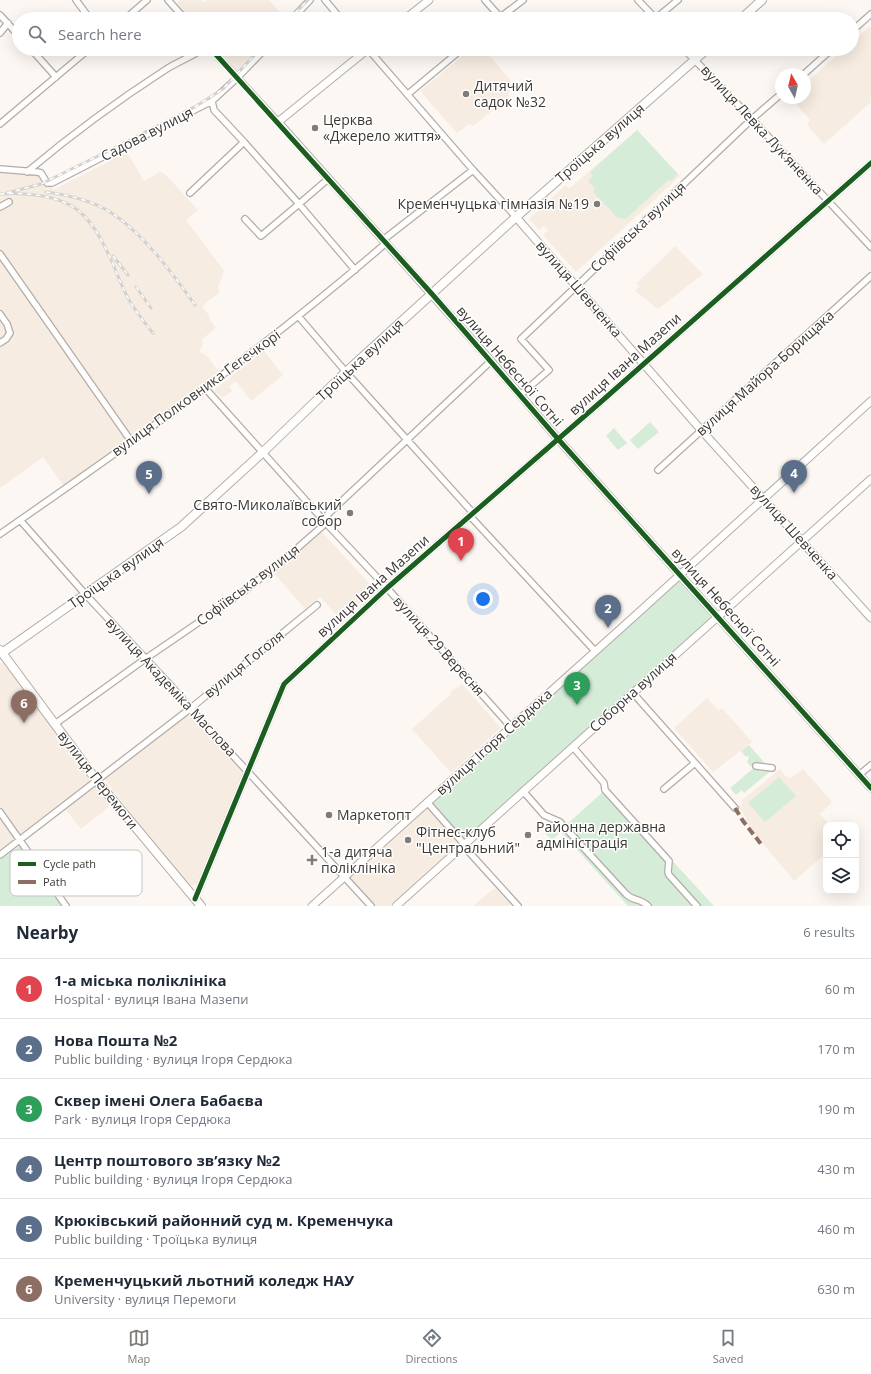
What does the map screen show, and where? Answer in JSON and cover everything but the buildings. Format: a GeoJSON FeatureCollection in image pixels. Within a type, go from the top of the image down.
{"type":"FeatureCollection","features":[{"type":"Feature","properties":{"kind":"main road"},"geometry":{"type":"LineString","coordinates":[[749,12],[762,0]]}},
{"type":"Feature","properties":{"kind":"main road","name":"Троїцька вулиця"},"geometry":{"type":"LineString","coordinates":[[1,653],[86,595],[181,527],[262,453],[346,372],[516,217],[699,56]]}},
{"type":"Feature","properties":{"kind":"main road","name":"вулиця Перемоги"},"geometry":{"type":"LineString","coordinates":[[1,653],[97,781],[201,906]]}},
{"type":"Feature","properties":{"kind":"street"},"geometry":{"type":"LineString","coordinates":[[76,0],[85,12]]}},
{"type":"Feature","properties":{"kind":"street"},"geometry":{"type":"LineString","coordinates":[[133,12],[148,0]]}},
{"type":"Feature","properties":{"kind":"street"},"geometry":{"type":"LineString","coordinates":[[168,0],[179,12]]}},
{"type":"Feature","properties":{"kind":"street"},"geometry":{"type":"LineString","coordinates":[[299,12],[310,0]]}},
{"type":"Feature","properties":{"kind":"street"},"geometry":{"type":"LineString","coordinates":[[325,0],[335,12]]}},
{"type":"Feature","properties":{"kind":"street"},"geometry":{"type":"LineString","coordinates":[[414,12],[429,0]]}},
{"type":"Feature","properties":{"kind":"street"},"geometry":{"type":"LineString","coordinates":[[485,0],[494,12]]}},
{"type":"Feature","properties":{"kind":"street"},"geometry":{"type":"LineString","coordinates":[[507,12],[522,0]]}},
{"type":"Feature","properties":{"kind":"street"},"geometry":{"type":"LineString","coordinates":[[638,0],[649,12]]}},
{"type":"Feature","properties":{"kind":"street"},"geometry":{"type":"LineString","coordinates":[[663,12],[678,0]]}},
{"type":"Feature","properties":{"kind":"street"},"geometry":{"type":"LineString","coordinates":[[859,25],[871,14]]}},
{"type":"Feature","properties":{"kind":"street"},"geometry":{"type":"LineString","coordinates":[[0,15],[12,28]]}},
{"type":"Feature","properties":{"kind":"street"},"geometry":{"type":"LineString","coordinates":[[0,33],[8,24]]}},
{"type":"Feature","properties":{"kind":"street"},"geometry":{"type":"LineString","coordinates":[[37,56],[56,77]]}},
{"type":"Feature","properties":{"kind":"street"},"geometry":{"type":"LineString","coordinates":[[0,124],[81,56]]}},
{"type":"Feature","properties":{"kind":"street"},"geometry":{"type":"LineString","coordinates":[[0,169],[27,172],[88,124],[149,80],[167,68],[190,56]]}},
{"type":"Feature","properties":{"kind":"street","name":"вулиця Небесної Сотні"},"geometry":{"type":"LineString","coordinates":[[217,56],[492,361],[558,439],[871,788]]}},
{"type":"Feature","properties":{"kind":"street","name":"Садова вулиця"},"geometry":{"type":"LineString","coordinates":[[27,172],[41,173],[47,183],[52,183],[212,101],[258,56]]}},
{"type":"Feature","properties":{"kind":"street"},"geometry":{"type":"LineString","coordinates":[[278,122],[359,56]]}},
{"type":"Feature","properties":{"kind":"street","name":"вулиця Шевченка"},"geometry":{"type":"LineString","coordinates":[[374,56],[702,431],[871,618]]}},
{"type":"Feature","properties":{"kind":"street"},"geometry":{"type":"LineString","coordinates":[[408,94],[454,56]]}},
{"type":"Feature","properties":{"kind":"street","name":"вулиця Левка Лукʼяненка"},"geometry":{"type":"LineString","coordinates":[[691,56],[871,247]]}},
{"type":"Feature","properties":{"kind":"street"},"geometry":{"type":"LineString","coordinates":[[811,68],[824,56]]}},
{"type":"Feature","properties":{"kind":"street","name":"Софіївська вулиця"},"geometry":{"type":"LineString","coordinates":[[520,395],[549,370],[521,339],[775,99]]}},
{"type":"Feature","properties":{"kind":"street"},"geometry":{"type":"LineString","coordinates":[[212,101],[214,110],[299,204],[355,270]]}},
{"type":"Feature","properties":{"kind":"street"},"geometry":{"type":"LineString","coordinates":[[190,193],[244,142]]}},
{"type":"Feature","properties":{"kind":"street","name":"вулиця Івана Мазепи"},"geometry":{"type":"LineString","coordinates":[[195,899],[284,684],[388,588],[871,163]]}},
{"type":"Feature","properties":{"kind":"street","name":"вулиця Полковника Гегечкорі"},"geometry":{"type":"LineString","coordinates":[[0,534],[205,388],[299,317],[355,270],[384,242],[473,170]]}},
{"type":"Feature","properties":{"kind":"street"},"geometry":{"type":"LineString","coordinates":[[245,219],[261,236],[328,179]]}},
{"type":"Feature","properties":{"kind":"street"},"geometry":{"type":"LineString","coordinates":[[0,207],[9,202]]}},
{"type":"Feature","properties":{"kind":"street"},"geometry":{"type":"LineString","coordinates":[[0,254],[131,441]]}},
{"type":"Feature","properties":{"kind":"street","name":"вулиця Майора Борищака"},"geometry":{"type":"LineString","coordinates":[[658,470],[871,276]]}},
{"type":"Feature","properties":{"kind":"street"},"geometry":{"type":"LineString","coordinates":[[0,314],[7,324],[10,333],[0,343]]}},
{"type":"Feature","properties":{"kind":"street"},"geometry":{"type":"LineString","coordinates":[[299,317],[346,372],[407,439],[471,515],[595,651]]}},
{"type":"Feature","properties":{"kind":"street","name":"Софіївська вулиця"},"geometry":{"type":"LineString","coordinates":[[55,724],[145,659],[243,592],[286,558],[326,524],[328,514],[492,361]]}},
{"type":"Feature","properties":{"kind":"street","name":"вулиця 29 Вересня"},"geometry":{"type":"LineString","coordinates":[[205,388],[326,524],[388,588],[511,727]]}},
{"type":"Feature","properties":{"kind":"street","name":"вулиця Ігоря Сердюка"},"geometry":{"type":"LineString","coordinates":[[312,906],[871,401]]}},
{"type":"Feature","properties":{"kind":"street","name":"Соборна вулиця"},"geometry":{"type":"LineString","coordinates":[[396,906],[633,693],[717,615],[871,479]]}},
{"type":"Feature","properties":{"kind":"street","name":"вулиця Академіка Маслова"},"geometry":{"type":"LineString","coordinates":[[20,520],[86,595],[371,906]]}},
{"type":"Feature","properties":{"kind":"street","name":"вулиця Гоголя"},"geometry":{"type":"LineString","coordinates":[[0,855],[191,708],[317,605]]}},
{"type":"Feature","properties":{"kind":"street"},"geometry":{"type":"LineString","coordinates":[[633,693],[735,808]]}},
{"type":"Feature","properties":{"kind":"street"},"geometry":{"type":"LineString","coordinates":[[573,747],[604,783],[605,790],[669,861],[669,875],[697,906]]}},
{"type":"Feature","properties":{"kind":"street"},"geometry":{"type":"LineString","coordinates":[[664,789],[694,763]]}},
{"type":"Feature","properties":{"kind":"street"},"geometry":{"type":"LineString","coordinates":[[859,775],[871,765]]}},
{"type":"Feature","properties":{"kind":"street"},"geometry":{"type":"LineString","coordinates":[[756,766],[772,768]]}},
{"type":"Feature","properties":{"kind":"street"},"geometry":{"type":"LineString","coordinates":[[524,791],[544,815],[560,822],[626,894],[632,899],[640,899],[648,906]]}},
{"type":"Feature","properties":{"kind":"street"},"geometry":{"type":"LineString","coordinates":[[427,802],[464,844],[469,852],[518,906]]}},
{"type":"Feature","properties":{"kind":"street"},"geometry":{"type":"LineString","coordinates":[[0,812],[26,850]]}},
{"type":"Feature","properties":{"kind":"street"},"geometry":{"type":"LineString","coordinates":[[59,896],[66,906]]}},
{"type":"Feature","properties":{"kind":"shaded area"},"geometry":{"type":"Polygon","coordinates":[[[180,0],[202,0],[204,3],[207,0],[269,0],[280,12],[185,12],[177,3],[180,0]]]}},
{"type":"Feature","properties":{"kind":"shaded area"},"geometry":{"type":"Polygon","coordinates":[[[870,26],[871,102],[824,144],[807,125],[810,120],[796,104],[811,104],[811,79],[836,56],[859,56],[859,36],[870,26]]]}},
{"type":"Feature","properties":{"kind":"shaded area"},"geometry":{"type":"Polygon","coordinates":[[[224,56],[251,56],[237,71],[224,56]]]}},
{"type":"Feature","properties":{"kind":"shaded area","name":"Дитячий садок №32"},"geometry":{"type":"Polygon","coordinates":[[[462,56],[490,56],[511,81],[508,98],[473,126],[469,124],[457,133],[420,91],[462,56]]]}},
{"type":"Feature","properties":{"kind":"shaded area","name":"Кременчуцька гімназія №19"},"geometry":{"type":"Polygon","coordinates":[[[637,130],[680,176],[576,272],[543,235],[548,231],[544,226],[539,230],[529,219],[566,185],[569,189],[637,130]]]}},
{"type":"Feature","properties":{"kind":"shaded area"},"geometry":{"type":"Polygon","coordinates":[[[127,152],[144,181],[160,172],[165,174],[198,210],[186,220],[224,271],[218,287],[220,292],[202,306],[216,328],[201,340],[204,342],[199,352],[206,355],[224,378],[67,491],[43,457],[0,488],[0,167],[40,170],[53,190],[127,152]]]}},
{"type":"Feature","properties":{"kind":"shaded area"},"geometry":{"type":"Polygon","coordinates":[[[675,246],[703,274],[658,309],[635,291],[639,286],[636,284],[675,246]]]}},
{"type":"Feature","properties":{"kind":"shaded area"},"geometry":{"type":"Polygon","coordinates":[[[264,351],[283,375],[251,401],[236,381],[229,386],[232,391],[222,398],[214,390],[264,351]]]}},
{"type":"Feature","properties":{"kind":"shaded area"},"geometry":{"type":"Polygon","coordinates":[[[322,532],[375,590],[341,620],[320,597],[305,609],[274,573],[322,532]]]}},
{"type":"Feature","properties":{"kind":"shaded area"},"geometry":{"type":"Polygon","coordinates":[[[0,663],[4,664],[111,805],[81,829],[61,803],[0,850],[0,663]]]}},
{"type":"Feature","properties":{"kind":"shaded area"},"geometry":{"type":"Polygon","coordinates":[[[462,684],[501,728],[451,773],[412,729],[451,694],[450,693],[455,688],[456,689],[462,684]]]}},
{"type":"Feature","properties":{"kind":"shaded area"},"geometry":{"type":"Polygon","coordinates":[[[707,698],[719,711],[722,708],[752,742],[713,772],[674,728],[707,698]]]}},
{"type":"Feature","properties":{"kind":"shaded area"},"geometry":{"type":"Polygon","coordinates":[[[190,713],[239,766],[244,774],[199,880],[192,886],[185,882],[105,778],[190,713]]]}},
{"type":"Feature","properties":{"kind":"shaded area"},"geometry":{"type":"Polygon","coordinates":[[[780,769],[786,777],[791,778],[803,769],[832,802],[820,814],[827,822],[823,822],[823,856],[794,881],[744,820],[747,818],[738,807],[743,803],[741,801],[780,769]]]}},
{"type":"Feature","properties":{"kind":"shaded area"},"geometry":{"type":"Polygon","coordinates":[[[426,808],[458,844],[389,906],[375,906],[349,876],[426,808]]]}},
{"type":"Feature","properties":{"kind":"shaded area"},"geometry":{"type":"Polygon","coordinates":[[[495,888],[512,906],[473,906],[495,888]]]}},
{"type":"Feature","properties":{"kind":"green space"},"geometry":{"type":"Polygon","coordinates":[[[637,130],[678,174],[672,180],[667,181],[626,219],[618,218],[593,192],[595,189],[588,181],[593,176],[590,172],[637,130]]]}},
{"type":"Feature","properties":{"kind":"green space"},"geometry":{"type":"Polygon","coordinates":[[[650,422],[659,432],[638,449],[630,440],[650,422]]]}},
{"type":"Feature","properties":{"kind":"green space"},"geometry":{"type":"Polygon","coordinates":[[[614,428],[627,443],[618,450],[606,436],[614,428]]]}},
{"type":"Feature","properties":{"kind":"green space"},"geometry":{"type":"Polygon","coordinates":[[[677,577],[714,618],[464,844],[427,802],[677,577]]]}},
{"type":"Feature","properties":{"kind":"green space"},"geometry":{"type":"Polygon","coordinates":[[[749,745],[768,767],[773,769],[744,793],[742,790],[736,795],[730,788],[756,766],[751,767],[747,762],[749,757],[746,757],[741,751],[749,745]]]}},
{"type":"Feature","properties":{"kind":"green space"},"geometry":{"type":"Polygon","coordinates":[[[779,777],[796,796],[765,822],[748,803],[779,777]]]}},
{"type":"Feature","properties":{"kind":"green space"},"geometry":{"type":"Polygon","coordinates":[[[606,789],[714,906],[628,906],[561,832],[552,840],[546,834],[560,822],[564,827],[606,789]]]}},
{"type":"Feature","properties":{"kind":"green space"},"geometry":{"type":"Polygon","coordinates":[[[20,846],[25,850],[14,850],[20,846]]]}},
{"type":"Feature","properties":{"kind":"green space"},"geometry":{"type":"Polygon","coordinates":[[[10,853],[10,896],[58,896],[65,906],[0,906],[0,860],[10,853]]]}},
{"type":"Feature","properties":{"kind":"railway"},"geometry":{"type":"LineString","coordinates":[[296,12],[308,0]]}},
{"type":"Feature","properties":{"kind":"railway"},"geometry":{"type":"LineString","coordinates":[[7,193],[41,184],[193,108],[223,89],[254,56]]}},
{"type":"Feature","properties":{"kind":"railway"},"geometry":{"type":"LineString","coordinates":[[46,192],[71,196],[87,201],[103,208],[122,221],[146,242],[195,305]]}},
{"type":"Feature","properties":{"kind":"railway"},"geometry":{"type":"LineString","coordinates":[[0,194],[32,194],[43,196],[64,202],[81,213],[100,237],[128,298],[153,333]]}},
{"type":"Feature","properties":{"kind":"railway"},"geometry":{"type":"LineString","coordinates":[[113,256],[128,275]]}},
{"type":"Feature","properties":{"kind":"railway"},"geometry":{"type":"LineString","coordinates":[[136,287],[151,308]]}},
{"type":"Feature","properties":{"kind":"marked path"},"geometry":{"type":"LineString","coordinates":[[735,808],[761,844]]}},
{"type":"Feature","properties":{"kind":"cycle path"},"geometry":{"type":"LineString","coordinates":[[217,56],[432,294],[558,439],[871,788]]}},
{"type":"Feature","properties":{"kind":"cycle path"},"geometry":{"type":"LineString","coordinates":[[195,899],[284,684],[387,588],[603,400],[871,163]]}},
{"type":"Feature","properties":{"kind":"place","name":"Дитячий садок №32"},"geometry":{"type":"Point","coordinates":[466,94]}},
{"type":"Feature","properties":{"kind":"place","name":"Церква «Джерело життя»"},"geometry":{"type":"Point","coordinates":[315,128]}},
{"type":"Feature","properties":{"kind":"place","name":"Кременчуцька гімназія №19"},"geometry":{"type":"Point","coordinates":[597,204]}},
{"type":"Feature","properties":{"kind":"place","name":"Центр поштового зв’язку №2"},"geometry":{"type":"Point","coordinates":[794,493]}},
{"type":"Feature","properties":{"kind":"place","name":"Крюківський районний суд м. Кременчука"},"geometry":{"type":"Point","coordinates":[149,494]}},
{"type":"Feature","properties":{"kind":"place","name":"Свято-Миколаївський собор"},"geometry":{"type":"Point","coordinates":[350,513]}},
{"type":"Feature","properties":{"kind":"place","name":"1-а міська поліклініка"},"geometry":{"type":"Point","coordinates":[461,561]}},
{"type":"Feature","properties":{"kind":"place","name":"Нова Пошта №2"},"geometry":{"type":"Point","coordinates":[608,628]}},
{"type":"Feature","properties":{"kind":"place","name":"Сквер імені Олега Бабаєва"},"geometry":{"type":"Point","coordinates":[577,705]}},
{"type":"Feature","properties":{"kind":"place","name":"Кременчуцький льотний коледж НАУ"},"geometry":{"type":"Point","coordinates":[24,723]}},
{"type":"Feature","properties":{"kind":"place","name":"Маркетопт"},"geometry":{"type":"Point","coordinates":[329,815]}},
{"type":"Feature","properties":{"kind":"place","name":"Районна державна адміністрація"},"geometry":{"type":"Point","coordinates":[528,835]}},
{"type":"Feature","properties":{"kind":"place","name":"Фітнес-клуб \"Центральний\""},"geometry":{"type":"Point","coordinates":[408,840]}},
{"type":"Feature","properties":{"kind":"place","name":"1-а дитяча поліклініка"},"geometry":{"type":"Point","coordinates":[312,860]}}]}
